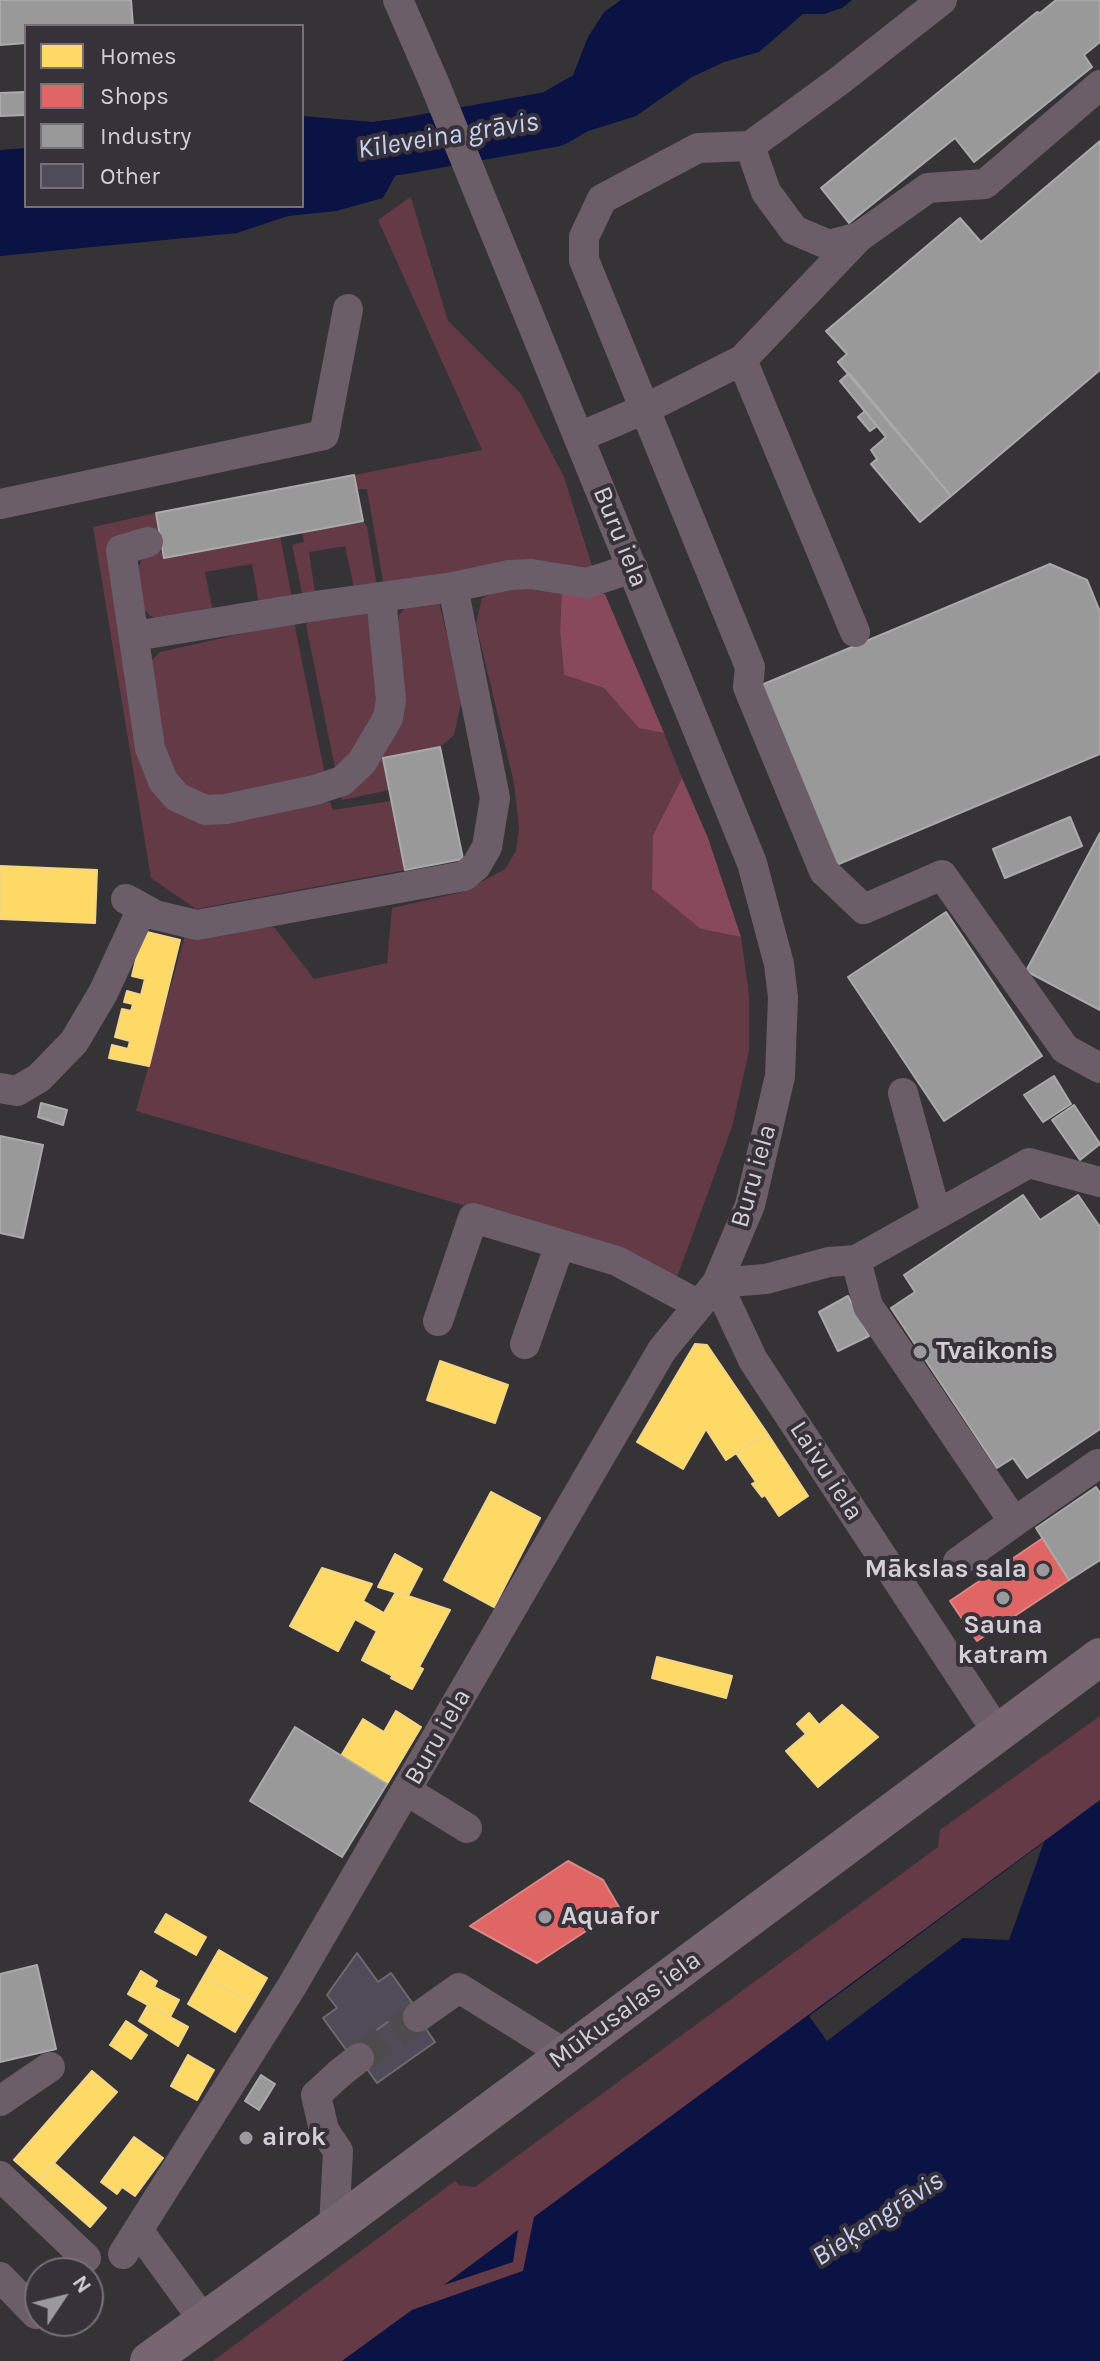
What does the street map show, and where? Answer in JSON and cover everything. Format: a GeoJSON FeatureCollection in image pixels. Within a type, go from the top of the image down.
{"type":"FeatureCollection","features":[{"type":"Feature","properties":{"kind":"main road","name":"Mūkusalas iela"},"geometry":{"type":"LineString","coordinates":[[149,2361],[1100,1657]]}},
{"type":"Feature","properties":{"kind":"street","name":"Buru iela"},"geometry":{"type":"LineString","coordinates":[[204,2321],[131,2242],[292,1986],[662,1350],[708,1294],[750,1205],[780,1076],[782,986],[773,935],[752,863],[398,0]]}},
{"type":"Feature","properties":{"kind":"street"},"geometry":{"type":"LineString","coordinates":[[942,0],[750,146],[698,148],[602,199],[584,237],[584,260],[750,667],[748,687],[824,871],[864,909],[942,875],[1065,1049],[1100,1068]]}},
{"type":"Feature","properties":{"kind":"street"},"geometry":{"type":"LineString","coordinates":[[579,437],[645,409],[742,360],[859,237],[928,188],[985,184],[1100,85]]}},
{"type":"Feature","properties":{"kind":"street"},"geometry":{"type":"LineString","coordinates":[[750,146],[766,192],[794,230],[829,245],[859,237]]}},
{"type":"Feature","properties":{"kind":"street"},"geometry":{"type":"LineString","coordinates":[[0,504],[324,435],[348,309]]}},
{"type":"Feature","properties":{"kind":"street"},"geometry":{"type":"LineString","coordinates":[[742,360],[855,632]]}},
{"type":"Feature","properties":{"kind":"street"},"geometry":{"type":"LineString","coordinates":[[148,542],[121,550],[150,748],[163,781],[177,797],[205,810],[226,809],[342,781],[362,762],[388,718],[391,700],[381,597]]}},
{"type":"Feature","properties":{"kind":"street"},"geometry":{"type":"LineString","coordinates":[[135,636],[453,587],[510,575],[531,574],[587,583],[633,568]]}},
{"type":"Feature","properties":{"kind":"street"},"geometry":{"type":"LineString","coordinates":[[0,1088],[17,1091],[39,1078],[74,1042],[103,993],[134,904],[155,915],[197,925],[437,882],[464,876],[476,866],[487,847],[495,798],[453,587]]}},
{"type":"Feature","properties":{"kind":"street"},"geometry":{"type":"LineString","coordinates":[[903,1093],[936,1214]]}},
{"type":"Feature","properties":{"kind":"street"},"geometry":{"type":"LineString","coordinates":[[438,1321],[473,1218],[617,1261],[708,1294],[829,1262],[856,1260],[1029,1163],[1100,1182]]}},
{"type":"Feature","properties":{"kind":"street"},"geometry":{"type":"LineString","coordinates":[[525,1344],[560,1244]]}},
{"type":"Feature","properties":{"kind":"street"},"geometry":{"type":"LineString","coordinates":[[856,1260],[868,1306],[1014,1522]]}},
{"type":"Feature","properties":{"kind":"street","name":"Laivu iela"},"geometry":{"type":"LineString","coordinates":[[708,1294],[998,1733]]}},
{"type":"Feature","properties":{"kind":"street"},"geometry":{"type":"LineString","coordinates":[[958,1562],[1098,1464],[1100,1466]]}},
{"type":"Feature","properties":{"kind":"street"},"geometry":{"type":"LineString","coordinates":[[407,1791],[467,1828]]}},
{"type":"Feature","properties":{"kind":"street"},"geometry":{"type":"LineString","coordinates":[[418,2017],[459,1988],[565,2054]]}},
{"type":"Feature","properties":{"kind":"street"},"geometry":{"type":"LineString","coordinates":[[334,2227],[338,2151],[324,2130],[316,2095],[359,2058]]}},
{"type":"Feature","properties":{"kind":"street"},"geometry":{"type":"LineString","coordinates":[[0,2101],[50,2067]]}},
{"type":"Feature","properties":{"kind":"street"},"geometry":{"type":"LineString","coordinates":[[0,2176],[85,2257]]}},
{"type":"Feature","properties":{"kind":"street"},"geometry":{"type":"LineString","coordinates":[[0,2277],[24,2302]]}},
{"type":"Feature","properties":{"kind":"shaded area"},"geometry":{"type":"Polygon","coordinates":[[[409,198],[448,321],[521,394],[564,477],[593,569],[384,587],[367,489],[357,489],[354,475],[482,450],[378,220],[409,198]]]}},
{"type":"Feature","properties":{"kind":"shaded area"},"geometry":{"type":"Polygon","coordinates":[[[156,513],[159,532],[141,535],[120,549],[139,731],[191,815],[366,774],[399,615],[405,608],[439,602],[462,698],[454,735],[440,747],[383,758],[389,790],[342,800],[341,796],[321,803],[330,802],[333,810],[391,801],[405,870],[196,909],[151,878],[93,527],[156,513]]]}},
{"type":"Feature","properties":{"kind":"shaded area"},"geometry":{"type":"Polygon","coordinates":[[[363,521],[367,526],[377,587],[354,588],[345,546],[309,552],[315,593],[303,597],[292,545],[304,542],[302,532],[363,521]]]}},
{"type":"Feature","properties":{"kind":"shaded area"},"geometry":{"type":"Polygon","coordinates":[[[280,536],[292,598],[259,604],[252,564],[205,572],[214,617],[164,621],[150,616],[139,602],[135,575],[145,553],[163,552],[165,558],[280,536]]]}},
{"type":"Feature","properties":{"kind":"shaded area"},"geometry":{"type":"Polygon","coordinates":[[[562,586],[560,630],[564,675],[604,688],[639,727],[664,733],[682,778],[653,835],[701,929],[741,937],[749,995],[749,1051],[732,1127],[676,1280],[640,1256],[136,1111],[185,935],[274,927],[314,979],[387,963],[392,908],[463,892],[505,869],[516,851],[519,828],[514,783],[476,624],[482,598],[504,588],[562,586]]]}},
{"type":"Feature","properties":{"kind":"shaded area"},"geometry":{"type":"Polygon","coordinates":[[[562,586],[605,594],[664,733],[639,728],[604,688],[564,675],[560,630],[562,586]]]}},
{"type":"Feature","properties":{"kind":"shaded area"},"geometry":{"type":"Polygon","coordinates":[[[371,609],[388,709],[337,778],[306,625],[309,621],[371,609]]]}},
{"type":"Feature","properties":{"kind":"shaded area"},"geometry":{"type":"Polygon","coordinates":[[[294,622],[326,780],[205,802],[170,781],[149,663],[160,652],[294,622]]]}},
{"type":"Feature","properties":{"kind":"shaded area"},"geometry":{"type":"Polygon","coordinates":[[[682,778],[708,838],[741,937],[701,929],[652,889],[653,835],[682,778]]]}},
{"type":"Feature","properties":{"kind":"shaded area"},"geometry":{"type":"Polygon","coordinates":[[[1100,1716],[1100,1800],[1044,1842],[523,2271],[412,2310],[342,2361],[213,2361],[455,2181],[459,2185],[475,2187],[938,1847],[940,1830],[1100,1716]]]}},
{"type":"Feature","properties":{"kind":"water"},"geometry":{"type":"Polygon","coordinates":[[[621,0],[852,0],[842,8],[824,14],[803,14],[759,52],[724,62],[692,77],[636,116],[557,141],[550,102],[570,83],[588,37],[604,12],[621,0]]]}},
{"type":"Feature","properties":{"kind":"water"},"geometry":{"type":"Polygon","coordinates":[[[304,116],[373,122],[388,120],[401,127],[408,166],[399,169],[383,198],[336,211],[288,216],[237,233],[0,256],[0,150],[24,148],[24,208],[304,208],[304,116]]]}},
{"type":"Feature","properties":{"kind":"water","name":"Bieķengrāvis"},"geometry":{"type":"Polygon","coordinates":[[[1100,1800],[1100,2361],[342,2361],[412,2310],[523,2271],[534,2217],[1100,1800]]]}},
{"type":"Feature","properties":{"kind":"water"},"geometry":{"type":"Polygon","coordinates":[[[518,2230],[513,2262],[444,2285],[518,2230]]]}},
{"type":"Feature","properties":{"kind":"pier"},"geometry":{"type":"Polygon","coordinates":[[[1044,1842],[1009,1940],[963,1938],[827,2041],[809,2016],[1044,1842]]]}},
{"type":"Feature","properties":{"kind":"building: Homes"},"geometry":{"type":"Polygon","coordinates":[[[0,866],[97,870],[95,923],[0,919],[0,866]]]}},
{"type":"Feature","properties":{"kind":"building: Homes"},"geometry":{"type":"Polygon","coordinates":[[[143,931],[180,940],[149,1066],[109,1058],[112,1045],[128,1049],[130,1041],[115,1037],[122,1009],[131,1011],[133,1004],[124,1002],[127,991],[141,995],[145,979],[132,976],[143,931]]]}},
{"type":"Feature","properties":{"kind":"building: Homes"},"geometry":{"type":"Polygon","coordinates":[[[695,1344],[707,1345],[767,1433],[726,1460],[706,1429],[683,1469],[637,1442],[695,1344]]]}},
{"type":"Feature","properties":{"kind":"building: Homes"},"geometry":{"type":"Polygon","coordinates":[[[440,1361],[508,1385],[495,1423],[427,1400],[440,1361]]]}},
{"type":"Feature","properties":{"kind":"building: Homes"},"geometry":{"type":"Polygon","coordinates":[[[767,1433],[808,1496],[779,1516],[765,1495],[762,1497],[752,1484],[756,1482],[736,1453],[767,1433]]]}},
{"type":"Feature","properties":{"kind":"building: Homes"},"geometry":{"type":"Polygon","coordinates":[[[491,1492],[540,1518],[494,1607],[444,1580],[491,1492]]]}},
{"type":"Feature","properties":{"kind":"building: Homes"},"geometry":{"type":"Polygon","coordinates":[[[395,1554],[422,1569],[408,1596],[378,1587],[395,1554]]]}},
{"type":"Feature","properties":{"kind":"building: Homes"},"geometry":{"type":"Polygon","coordinates":[[[322,1568],[372,1584],[363,1601],[384,1613],[396,1592],[450,1610],[419,1667],[423,1669],[412,1689],[362,1660],[377,1631],[355,1619],[338,1651],[290,1626],[322,1568]]]}},
{"type":"Feature","properties":{"kind":"building: Homes"},"geometry":{"type":"Polygon","coordinates":[[[657,1657],[732,1676],[726,1698],[652,1678],[657,1657]]]}},
{"type":"Feature","properties":{"kind":"building: Homes"},"geometry":{"type":"Polygon","coordinates":[[[842,1705],[878,1737],[818,1787],[786,1751],[806,1734],[797,1724],[809,1713],[819,1725],[842,1705]]]}},
{"type":"Feature","properties":{"kind":"building: Homes"},"geometry":{"type":"Polygon","coordinates":[[[396,1711],[421,1727],[387,1784],[341,1756],[363,1719],[384,1732],[396,1711]]]}},
{"type":"Feature","properties":{"kind":"building: Homes"},"geometry":{"type":"Polygon","coordinates":[[[166,1914],[206,1937],[196,1955],[155,1932],[166,1914]]]}},
{"type":"Feature","properties":{"kind":"building: Homes"},"geometry":{"type":"Polygon","coordinates":[[[219,1950],[267,1978],[252,2004],[204,1976],[219,1950]]]}},
{"type":"Feature","properties":{"kind":"building: Homes"},"geometry":{"type":"Polygon","coordinates":[[[141,1971],[157,1981],[154,1987],[179,2000],[170,2017],[128,1994],[141,1971]]]}},
{"type":"Feature","properties":{"kind":"building: Homes"},"geometry":{"type":"Polygon","coordinates":[[[204,1976],[252,2004],[235,2032],[188,2004],[204,1976]]]}},
{"type":"Feature","properties":{"kind":"building: Homes"},"geometry":{"type":"Polygon","coordinates":[[[148,2005],[188,2027],[178,2046],[139,2021],[148,2005]]]}},
{"type":"Feature","properties":{"kind":"building: Homes"},"geometry":{"type":"Polygon","coordinates":[[[126,2021],[147,2035],[131,2059],[110,2045],[126,2021]]]}},
{"type":"Feature","properties":{"kind":"building: Homes"},"geometry":{"type":"Polygon","coordinates":[[[188,2055],[214,2070],[197,2100],[171,2086],[188,2055]]]}},
{"type":"Feature","properties":{"kind":"building: Homes"},"geometry":{"type":"Polygon","coordinates":[[[92,2071],[117,2092],[38,2181],[14,2160],[92,2071]]]}},
{"type":"Feature","properties":{"kind":"building: Homes"},"geometry":{"type":"Polygon","coordinates":[[[134,2137],[163,2158],[135,2196],[122,2187],[117,2194],[101,2182],[134,2137]]]}},
{"type":"Feature","properties":{"kind":"building: Homes"},"geometry":{"type":"Polygon","coordinates":[[[54,2163],[106,2208],[90,2227],[38,2181],[54,2163]]]}},
{"type":"Feature","properties":{"kind":"building: Shops"},"geometry":{"type":"Polygon","coordinates":[[[1043,1538],[1069,1580],[977,1641],[950,1601],[1043,1538]]]}},
{"type":"Feature","properties":{"kind":"building: Shops","name":"Aquafor"},"geometry":{"type":"Polygon","coordinates":[[[568,1861],[603,1880],[620,1909],[537,1963],[470,1926],[568,1861]]]}},
{"type":"Feature","properties":{"kind":"building: Industry"},"geometry":{"type":"Polygon","coordinates":[[[0,0],[131,0],[133,24],[24,24],[24,43],[0,45],[0,0]]]}},
{"type":"Feature","properties":{"kind":"building: Industry"},"geometry":{"type":"Polygon","coordinates":[[[1056,0],[1100,0],[1100,42],[1084,55],[1092,67],[974,162],[955,138],[849,223],[821,188],[1037,12],[1040,13],[1056,0]]]}},
{"type":"Feature","properties":{"kind":"building: Industry"},"geometry":{"type":"Polygon","coordinates":[[[24,92],[24,115],[0,116],[0,93],[24,92]]]}},
{"type":"Feature","properties":{"kind":"building: Industry"},"geometry":{"type":"Polygon","coordinates":[[[1100,141],[1100,370],[951,496],[838,362],[847,354],[826,331],[960,218],[981,242],[1100,141]]]}},
{"type":"Feature","properties":{"kind":"building: Industry"},"geometry":{"type":"Polygon","coordinates":[[[849,373],[951,496],[920,522],[871,464],[877,459],[871,450],[886,437],[840,381],[849,373]]]}},
{"type":"Feature","properties":{"kind":"building: Industry"},"geometry":{"type":"Polygon","coordinates":[[[865,411],[877,426],[870,431],[858,417],[865,411]]]}},
{"type":"Feature","properties":{"kind":"building: Industry"},"geometry":{"type":"Polygon","coordinates":[[[354,475],[363,521],[164,558],[156,513],[354,475]]]}},
{"type":"Feature","properties":{"kind":"building: Industry"},"geometry":{"type":"Polygon","coordinates":[[[1050,564],[1087,580],[1100,612],[1100,754],[834,866],[759,686],[1050,564]]]}},
{"type":"Feature","properties":{"kind":"building: Industry"},"geometry":{"type":"Polygon","coordinates":[[[440,747],[463,859],[405,870],[383,758],[440,747]]]}},
{"type":"Feature","properties":{"kind":"building: Industry"},"geometry":{"type":"Polygon","coordinates":[[[1070,817],[1082,846],[1005,878],[993,849],[1070,817]]]}},
{"type":"Feature","properties":{"kind":"building: Industry"},"geometry":{"type":"Polygon","coordinates":[[[1100,833],[1100,1010],[1026,971],[1100,833]]]}},
{"type":"Feature","properties":{"kind":"building: Industry"},"geometry":{"type":"Polygon","coordinates":[[[946,912],[1042,1056],[944,1121],[848,977],[946,912]]]}},
{"type":"Feature","properties":{"kind":"building: Industry"},"geometry":{"type":"Polygon","coordinates":[[[1054,1076],[1071,1104],[1043,1122],[1024,1095],[1054,1076]]]}},
{"type":"Feature","properties":{"kind":"building: Industry"},"geometry":{"type":"Polygon","coordinates":[[[41,1103],[67,1110],[63,1125],[38,1117],[41,1103]]]}},
{"type":"Feature","properties":{"kind":"building: Industry"},"geometry":{"type":"Polygon","coordinates":[[[1074,1105],[1100,1144],[1080,1160],[1052,1120],[1074,1105]]]}},
{"type":"Feature","properties":{"kind":"building: Industry"},"geometry":{"type":"Polygon","coordinates":[[[0,1136],[43,1145],[23,1238],[0,1233],[0,1136]]]}},
{"type":"Feature","properties":{"kind":"building: Industry"},"geometry":{"type":"Polygon","coordinates":[[[1023,1195],[1040,1220],[1078,1195],[1100,1227],[1100,1429],[1027,1478],[1013,1458],[997,1468],[891,1308],[915,1292],[904,1275],[1023,1195]]]}},
{"type":"Feature","properties":{"kind":"building: Industry"},"geometry":{"type":"Polygon","coordinates":[[[848,1296],[869,1336],[838,1351],[819,1312],[848,1296]]]}},
{"type":"Feature","properties":{"kind":"building: Industry"},"geometry":{"type":"Polygon","coordinates":[[[1096,1487],[1100,1493],[1100,1560],[1069,1580],[1036,1528],[1096,1487]]]}},
{"type":"Feature","properties":{"kind":"building: Industry"},"geometry":{"type":"Polygon","coordinates":[[[295,1727],[387,1784],[342,1857],[250,1801],[295,1727]]]}},
{"type":"Feature","properties":{"kind":"building: Industry"},"geometry":{"type":"Polygon","coordinates":[[[37,1965],[56,2049],[0,2062],[0,1974],[37,1965]]]}},
{"type":"Feature","properties":{"kind":"building: Industry"},"geometry":{"type":"Polygon","coordinates":[[[261,2075],[275,2084],[259,2110],[245,2101],[261,2075]]]}},
{"type":"Feature","properties":{"kind":"building: Other"},"geometry":{"type":"Polygon","coordinates":[[[357,1953],[378,1982],[391,1973],[413,2004],[347,2051],[323,2018],[337,2008],[327,1995],[357,1953]]]}},
{"type":"Feature","properties":{"kind":"building: Other"},"geometry":{"type":"Polygon","coordinates":[[[410,2006],[435,2042],[377,2083],[352,2048],[410,2006]]]}},
{"type":"Feature","properties":{"kind":"waterway","name":"Kīleveina grāvis"},"geometry":{"type":"LineString","coordinates":[[304,160],[404,146],[553,119],[619,81]]}},
{"type":"Feature","properties":{"kind":"tunnel"},"geometry":{"type":"LineString","coordinates":[[359,2058],[418,2017]]}},
{"type":"Feature","properties":{"kind":"place","name":"Tvaikonis"},"geometry":{"type":"Point","coordinates":[920,1352]}},
{"type":"Feature","properties":{"kind":"place","name":"Mākslas sala"},"geometry":{"type":"Point","coordinates":[1043,1570]}},
{"type":"Feature","properties":{"kind":"place","name":"Sauna katram"},"geometry":{"type":"Point","coordinates":[1003,1598]}},
{"type":"Feature","properties":{"kind":"place","name":"Aquafor"},"geometry":{"type":"Point","coordinates":[545,1917]}},
{"type":"Feature","properties":{"kind":"place","name":"airok"},"geometry":{"type":"Point","coordinates":[246,2138]}}]}
